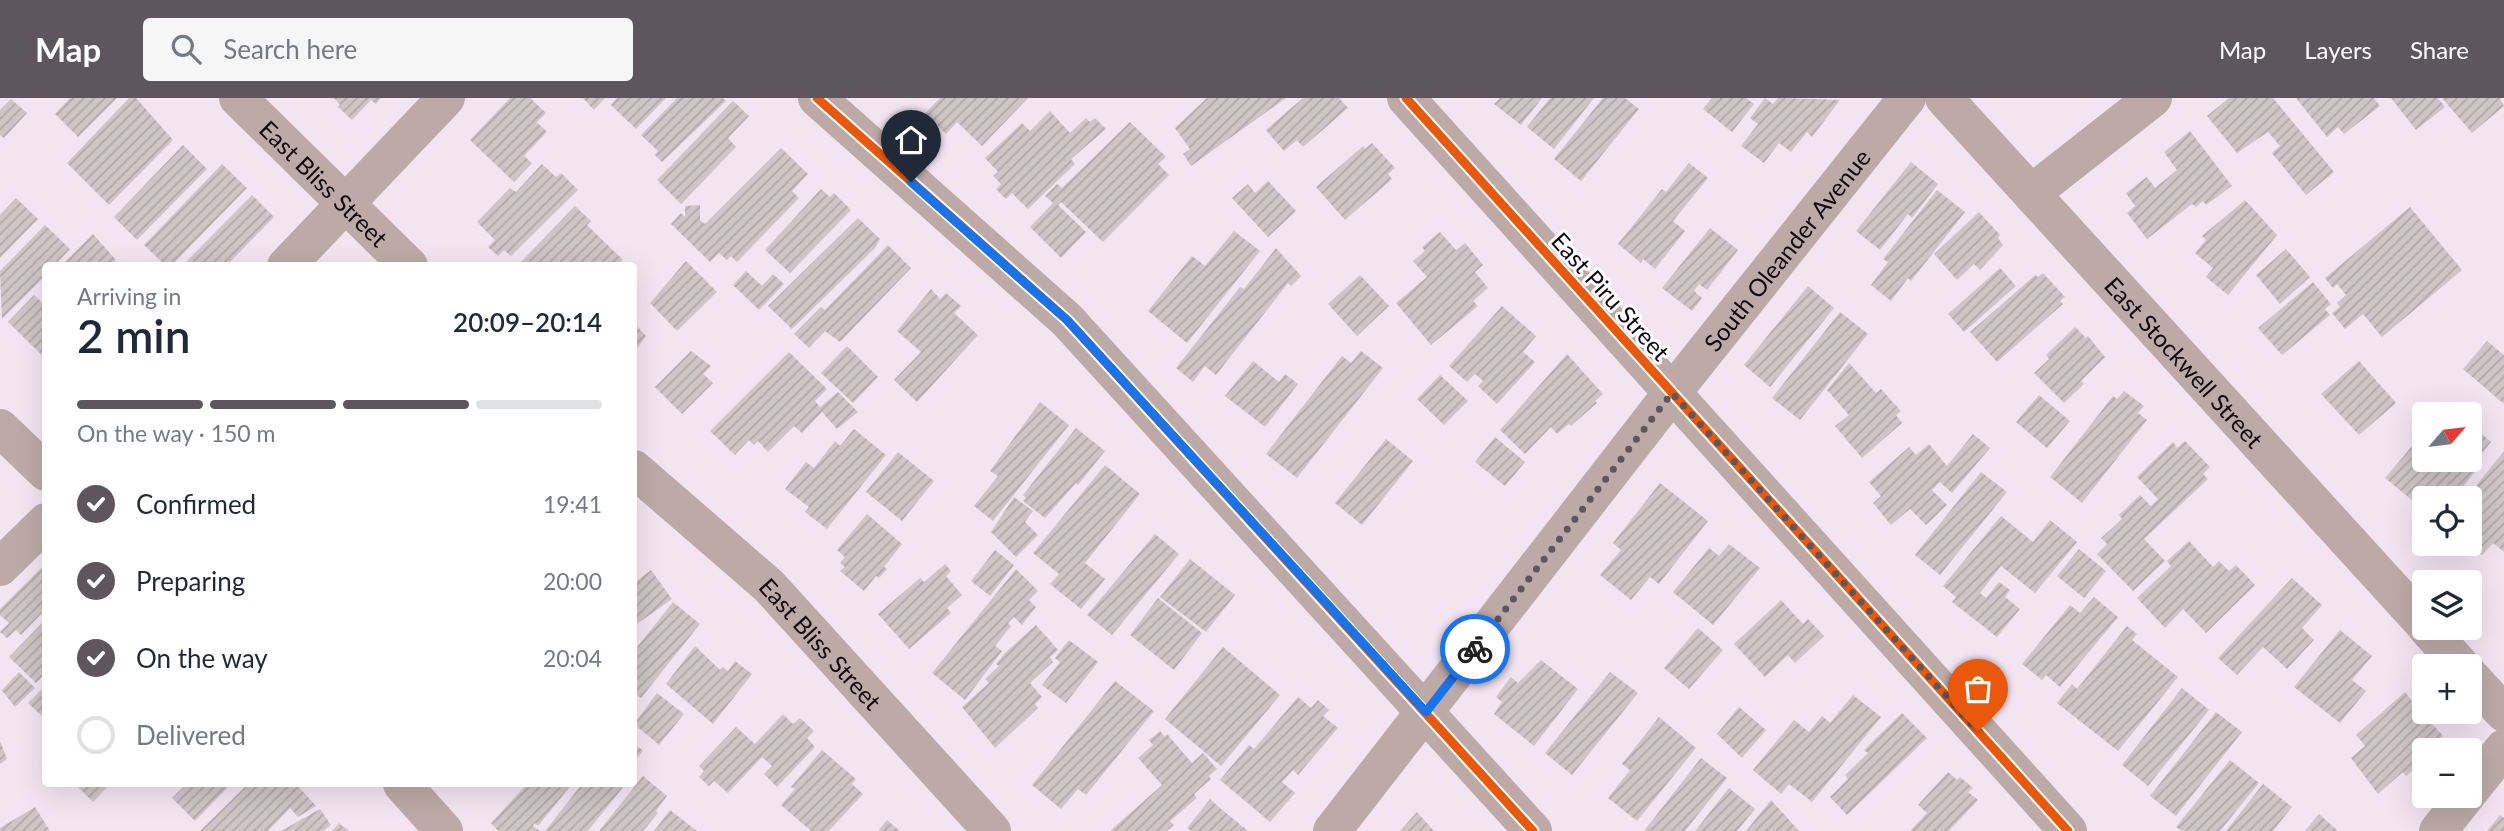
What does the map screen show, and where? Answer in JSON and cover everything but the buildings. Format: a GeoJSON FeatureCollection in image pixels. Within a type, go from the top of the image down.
{"type":"FeatureCollection","features":[{"type":"Feature","properties":{"kind":"street","name":"East Bliss Street"},"geometry":{"type":"LineString","coordinates":[[238,98],[405,262]]}},
{"type":"Feature","properties":{"kind":"street"},"geometry":{"type":"LineString","coordinates":[[290,262],[446,98]]}},
{"type":"Feature","properties":{"kind":"street"},"geometry":{"type":"LineString","coordinates":[[817,98],[1067,320],[1533,831]]}},
{"type":"Feature","properties":{"kind":"street","name":"East Piru Street"},"geometry":{"type":"LineString","coordinates":[[1406,98],[2068,831]]}},
{"type":"Feature","properties":{"kind":"street","name":"South Oleander Avenue"},"geometry":{"type":"LineString","coordinates":[[1332,831],[1672,393],[1907,98]]}},
{"type":"Feature","properties":{"kind":"street","name":"East Stockwell Street"},"geometry":{"type":"LineString","coordinates":[[1944,98],[2033,192],[2412,611]]}},
{"type":"Feature","properties":{"kind":"street"},"geometry":{"type":"LineString","coordinates":[[2033,192],[2153,98]]}},
{"type":"Feature","properties":{"kind":"street"},"geometry":{"type":"LineString","coordinates":[[0,428],[42,468]]}},
{"type":"Feature","properties":{"kind":"street","name":"East Bliss Street"},"geometry":{"type":"LineString","coordinates":[[637,472],[769,586],[992,831]]}},
{"type":"Feature","properties":{"kind":"street"},"geometry":{"type":"LineString","coordinates":[[0,566],[42,526]]}},
{"type":"Feature","properties":{"kind":"street","name":"East Stockwell Street"},"geometry":{"type":"LineString","coordinates":[[2438,640],[2451,654]]}},
{"type":"Feature","properties":{"kind":"street"},"geometry":{"type":"LineString","coordinates":[[2482,689],[2504,713]]}},
{"type":"Feature","properties":{"kind":"street"},"geometry":{"type":"LineString","coordinates":[[2482,776],[2504,748]]}},
{"type":"Feature","properties":{"kind":"street"},"geometry":{"type":"LineString","coordinates":[[404,787],[444,831]]}},
{"type":"Feature","properties":{"kind":"street"},"geometry":{"type":"LineString","coordinates":[[2438,831],[2456,808]]}},
{"type":"Feature","properties":{"kind":"cycle path"},"geometry":{"type":"LineString","coordinates":[[817,98],[1067,320],[1533,831]]}},
{"type":"Feature","properties":{"kind":"cycle path"},"geometry":{"type":"LineString","coordinates":[[1406,98],[2068,831]]}},
{"type":"Feature","properties":{"kind":"way so far"},"geometry":{"type":"LineString","coordinates":[[1475,649],[1672,393],[1978,731]]}},
{"type":"Feature","properties":{"kind":"route"},"geometry":{"type":"LineString","coordinates":[[911,182],[1067,320],[1426,712],[1475,649]]}}]}
